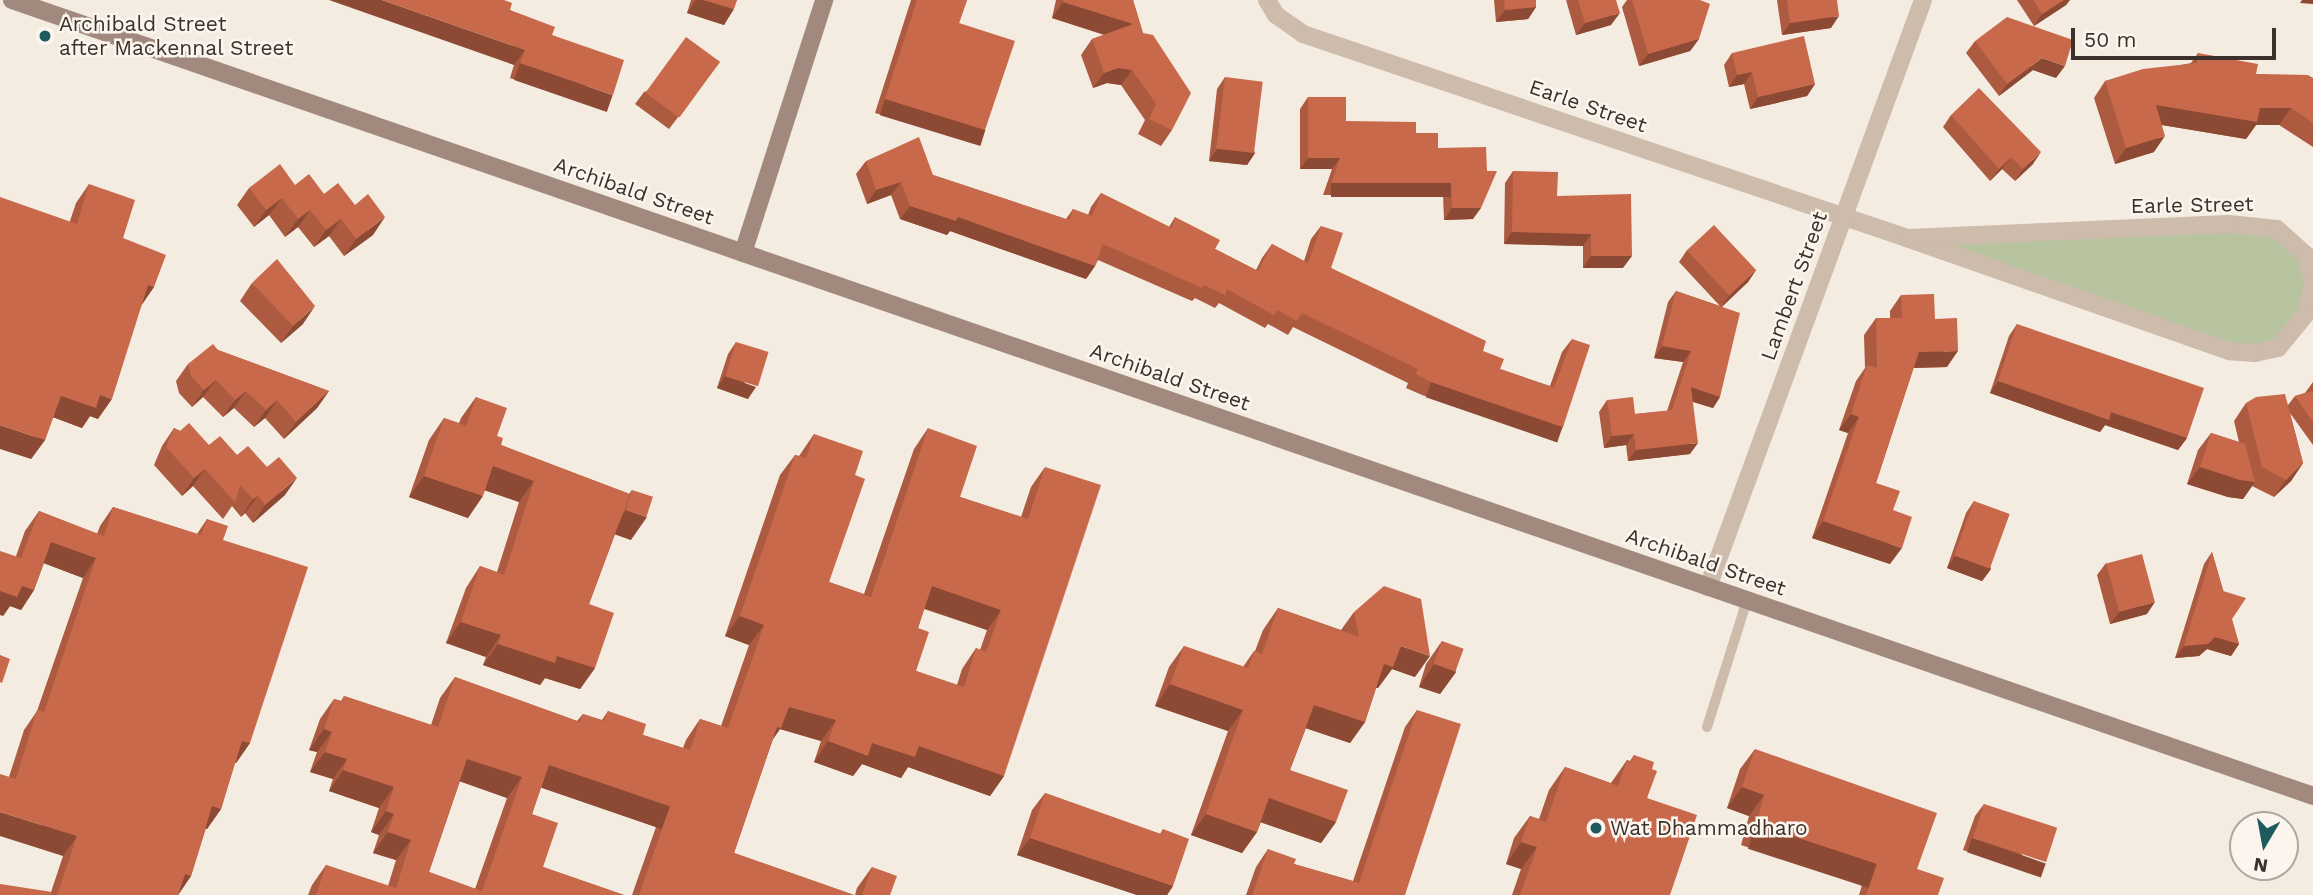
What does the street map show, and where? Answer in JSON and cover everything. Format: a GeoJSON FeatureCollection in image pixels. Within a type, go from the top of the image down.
{"type":"FeatureCollection","features":[{"type":"Feature","properties":{"kind":"street","name":"Archibald Street"},"geometry":{"type":"LineString","coordinates":[[12,0],[2313,796]]}},
{"type":"Feature","properties":{"kind":"street"},"geometry":{"type":"LineString","coordinates":[[743,253],[824,0]]}},
{"type":"Feature","properties":{"kind":"street","name":"Earle Street"},"geometry":{"type":"LineString","coordinates":[[1267,0],[1276,15],[1303,34],[1844,216],[2229,351],[2255,354],[2278,348],[2307,313],[2312,295],[2306,255],[2296,241],[2277,229],[2254,224],[1907,238]]}},
{"type":"Feature","properties":{"kind":"street","name":"Lambert Street"},"geometry":{"type":"LineString","coordinates":[[1708,587],[1923,0]]}},
{"type":"Feature","properties":{"kind":"lane"},"geometry":{"type":"LineString","coordinates":[[1707,727],[1747,600]]}},
{"type":"Feature","properties":{"kind":"green space"},"geometry":{"type":"Polygon","coordinates":[[[2229,224],[2296,241],[2313,281],[2295,331],[2255,353],[1907,238],[2229,224]]]}},
{"type":"Feature","properties":{"kind":"building"},"geometry":{"type":"Polygon","coordinates":[[[382,0],[504,0],[512,3],[510,10],[555,27],[552,35],[624,60],[613,95],[520,63],[525,50],[382,0]]]}},
{"type":"Feature","properties":{"kind":"building"},"geometry":{"type":"Polygon","coordinates":[[[703,0],[737,0],[734,9],[703,0]]]}},
{"type":"Feature","properties":{"kind":"building"},"geometry":{"type":"Polygon","coordinates":[[[917,0],[967,0],[959,23],[1015,41],[985,130],[885,99],[917,0]]]}},
{"type":"Feature","properties":{"kind":"building"},"geometry":{"type":"Polygon","coordinates":[[[1063,0],[1133,0],[1143,33],[1153,35],[1191,93],[1172,130],[1149,119],[1156,104],[1132,70],[1118,68],[1104,73],[1092,39],[1133,24],[1063,0]]]}},
{"type":"Feature","properties":{"kind":"building"},"geometry":{"type":"Polygon","coordinates":[[[1504,0],[1536,0],[1536,7],[1505,10],[1504,0]]]}},
{"type":"Feature","properties":{"kind":"building"},"geometry":{"type":"Polygon","coordinates":[[[1578,0],[1616,0],[1620,13],[1585,23],[1578,0]]]}},
{"type":"Feature","properties":{"kind":"building"},"geometry":{"type":"Polygon","coordinates":[[[1632,0],[1700,0],[1710,4],[1699,39],[1648,54],[1632,0]]]}},
{"type":"Feature","properties":{"kind":"building"},"geometry":{"type":"Polygon","coordinates":[[[1787,0],[1837,0],[1839,16],[1790,23],[1787,0]]]}},
{"type":"Feature","properties":{"kind":"building"},"geometry":{"type":"Polygon","coordinates":[[[2033,0],[2064,0],[2042,14],[2033,0]]]}},
{"type":"Feature","properties":{"kind":"building"},"geometry":{"type":"Polygon","coordinates":[[[2007,17],[2073,40],[2065,66],[2042,58],[2007,84],[1975,41],[2007,17]]]}},
{"type":"Feature","properties":{"kind":"building"},"geometry":{"type":"Polygon","coordinates":[[[1804,36],[1815,84],[1758,97],[1752,72],[1737,75],[1732,53],[1804,36]]]}},
{"type":"Feature","properties":{"kind":"building"},"geometry":{"type":"Polygon","coordinates":[[[686,37],[720,62],[679,118],[645,93],[686,37]]]}},
{"type":"Feature","properties":{"kind":"building"},"geometry":{"type":"Polygon","coordinates":[[[2198,53],[2258,64],[2256,74],[2308,75],[2313,78],[2313,123],[2291,108],[2260,108],[2257,122],[2156,105],[2165,136],[2126,148],[2105,81],[2143,69],[2197,63],[2198,53]]]}},
{"type":"Feature","properties":{"kind":"building"},"geometry":{"type":"Polygon","coordinates":[[[1225,77],[1263,82],[1254,153],[1216,148],[1225,77]]]}},
{"type":"Feature","properties":{"kind":"building"},"geometry":{"type":"Polygon","coordinates":[[[1979,88],[2041,152],[2023,169],[2011,157],[1999,169],[1951,115],[1979,88]]]}},
{"type":"Feature","properties":{"kind":"building"},"geometry":{"type":"Polygon","coordinates":[[[1308,97],[1346,97],[1346,121],[1416,122],[1416,133],[1438,133],[1438,148],[1486,147],[1487,171],[1497,171],[1481,208],[1452,208],[1451,183],[1331,183],[1340,158],[1308,158],[1308,97]]]}},
{"type":"Feature","properties":{"kind":"building"},"geometry":{"type":"Polygon","coordinates":[[[919,137],[933,175],[1069,220],[1073,209],[1092,216],[1101,193],[1172,228],[1175,217],[1220,240],[1215,249],[1258,271],[1272,244],[1308,263],[1321,226],[1343,233],[1331,268],[1486,341],[1483,351],[1504,359],[1500,369],[1554,388],[1572,339],[1590,345],[1563,427],[1431,382],[1415,374],[1418,369],[1302,313],[1297,321],[1277,310],[1274,315],[1227,289],[1225,295],[1204,285],[1202,288],[1103,244],[1095,266],[958,217],[956,221],[910,206],[901,182],[876,190],[866,161],[919,137]]]}},
{"type":"Feature","properties":{"kind":"building"},"geometry":{"type":"Polygon","coordinates":[[[280,164],[295,185],[309,174],[324,194],[338,183],[355,205],[368,194],[385,217],[356,239],[341,219],[326,230],[310,210],[298,219],[282,198],[266,210],[249,188],[280,164]]]}},
{"type":"Feature","properties":{"kind":"building"},"geometry":{"type":"Polygon","coordinates":[[[1513,171],[1558,172],[1557,196],[1631,194],[1632,256],[1591,256],[1591,234],[1512,232],[1513,171]]]}},
{"type":"Feature","properties":{"kind":"building"},"geometry":{"type":"Polygon","coordinates":[[[89,184],[135,200],[123,238],[166,255],[154,287],[148,285],[112,399],[100,395],[96,408],[61,396],[45,440],[0,425],[0,197],[77,224],[89,184]]]}},
{"type":"Feature","properties":{"kind":"building"},"geometry":{"type":"Polygon","coordinates":[[[1714,225],[1756,270],[1729,296],[1687,250],[1714,225]]]}},
{"type":"Feature","properties":{"kind":"building"},"geometry":{"type":"Polygon","coordinates":[[[277,259],[315,306],[293,326],[252,283],[277,259]]]}},
{"type":"Feature","properties":{"kind":"building"},"geometry":{"type":"Polygon","coordinates":[[[1676,291],[1740,313],[1720,397],[1691,387],[1698,443],[1636,450],[1634,434],[1612,436],[1607,400],[1633,397],[1635,414],[1672,410],[1691,351],[1662,346],[1676,291]]]}},
{"type":"Feature","properties":{"kind":"building"},"geometry":{"type":"Polygon","coordinates":[[[1934,294],[1935,319],[1957,318],[1958,351],[1919,352],[1876,483],[1900,491],[1893,510],[1912,517],[1902,548],[1823,521],[1859,417],[1851,414],[1867,365],[1877,368],[1876,318],[1902,318],[1901,295],[1934,294]]]}},
{"type":"Feature","properties":{"kind":"building"},"geometry":{"type":"Polygon","coordinates":[[[2017,324],[2204,388],[2187,438],[2111,412],[2109,420],[1998,381],[2017,324]]]}},
{"type":"Feature","properties":{"kind":"building"},"geometry":{"type":"Polygon","coordinates":[[[736,342],[769,352],[758,386],[725,376],[736,342]]]}},
{"type":"Feature","properties":{"kind":"building"},"geometry":{"type":"Polygon","coordinates":[[[213,344],[218,350],[329,391],[296,422],[277,400],[266,410],[246,391],[235,400],[216,380],[204,390],[191,376],[188,364],[213,344]]]}},
{"type":"Feature","properties":{"kind":"building"},"geometry":{"type":"Polygon","coordinates":[[[2313,391],[2313,422],[2295,396],[2313,391]]]}},
{"type":"Feature","properties":{"kind":"building"},"geometry":{"type":"Polygon","coordinates":[[[2285,394],[2303,463],[2286,480],[2262,467],[2246,403],[2256,397],[2285,394]]]}},
{"type":"Feature","properties":{"kind":"building"},"geometry":{"type":"Polygon","coordinates":[[[476,397],[507,408],[497,436],[503,438],[501,445],[630,494],[589,604],[614,613],[595,668],[557,656],[555,663],[498,644],[501,635],[461,622],[480,566],[504,575],[534,481],[493,466],[483,496],[424,476],[444,418],[466,426],[476,397]]]}},
{"type":"Feature","properties":{"kind":"building"},"geometry":{"type":"Polygon","coordinates":[[[189,423],[209,445],[220,436],[237,455],[248,446],[267,467],[279,457],[297,478],[265,505],[258,496],[253,499],[240,485],[235,502],[205,469],[194,478],[166,447],[174,428],[180,431],[189,423]]]}},
{"type":"Feature","properties":{"kind":"building"},"geometry":{"type":"Polygon","coordinates":[[[928,428],[977,446],[960,497],[1028,519],[1045,467],[1101,485],[1004,776],[919,746],[915,757],[872,743],[868,756],[828,741],[836,720],[789,707],[781,728],[777,727],[734,853],[854,895],[639,895],[670,806],[549,765],[532,814],[558,823],[543,867],[624,895],[316,895],[326,865],[396,888],[411,840],[388,832],[394,814],[386,811],[394,787],[343,770],[347,759],[325,752],[332,732],[324,729],[334,699],[342,701],[344,696],[438,727],[455,677],[580,722],[583,714],[604,721],[608,711],[646,724],[643,735],[690,750],[700,719],[728,728],[764,625],[740,616],[795,455],[806,458],[814,434],[863,451],[855,475],[865,479],[829,582],[871,597],[928,428]],[[932,586],[918,628],[929,632],[916,671],[964,687],[976,648],[986,652],[1001,610],[932,586]],[[467,759],[429,872],[482,891],[522,777],[467,759]]]}},
{"type":"Feature","properties":{"kind":"building"},"geometry":{"type":"Polygon","coordinates":[[[2211,433],[2245,444],[2255,482],[2200,467],[2211,433]]]}},
{"type":"Feature","properties":{"kind":"building"},"geometry":{"type":"Polygon","coordinates":[[[632,490],[653,497],[646,517],[626,510],[632,490]]]}},
{"type":"Feature","properties":{"kind":"building"},"geometry":{"type":"Polygon","coordinates":[[[1974,501],[2010,514],[1990,568],[1954,556],[1974,501]]]}},
{"type":"Feature","properties":{"kind":"building"},"geometry":{"type":"Polygon","coordinates":[[[113,507],[201,535],[207,519],[228,526],[223,540],[308,567],[250,743],[242,741],[221,809],[212,806],[191,876],[185,874],[178,895],[57,895],[77,836],[0,812],[0,774],[16,779],[37,710],[44,712],[96,558],[51,542],[34,590],[22,586],[17,597],[0,591],[0,551],[21,558],[39,511],[104,536],[113,507]]]}},
{"type":"Feature","properties":{"kind":"building"},"geometry":{"type":"Polygon","coordinates":[[[2212,552],[2223,591],[2246,598],[2232,619],[2239,644],[2215,637],[2208,644],[2184,646],[2212,552]]]}},
{"type":"Feature","properties":{"kind":"building"},"geometry":{"type":"Polygon","coordinates":[[[2142,554],[2155,602],[2119,612],[2106,564],[2142,554]]]}},
{"type":"Feature","properties":{"kind":"building"},"geometry":{"type":"Polygon","coordinates":[[[1384,586],[1421,599],[1430,656],[1401,646],[1393,667],[1384,664],[1365,722],[1314,705],[1290,770],[1348,790],[1336,822],[1269,798],[1257,832],[1206,814],[1243,710],[1170,684],[1184,646],[1248,668],[1254,651],[1262,654],[1278,608],[1359,637],[1354,612],[1384,586]]]}},
{"type":"Feature","properties":{"kind":"building"},"geometry":{"type":"Polygon","coordinates":[[[1442,641],[1464,649],[1455,671],[1434,664],[1442,641]]]}},
{"type":"Feature","properties":{"kind":"building"},"geometry":{"type":"Polygon","coordinates":[[[0,655],[10,659],[2,683],[0,682],[0,655]]]}},
{"type":"Feature","properties":{"kind":"building"},"geometry":{"type":"Polygon","coordinates":[[[1417,710],[1461,724],[1405,895],[1252,895],[1268,849],[1296,859],[1294,864],[1359,883],[1417,710]]]}},
{"type":"Feature","properties":{"kind":"building"},"geometry":{"type":"Polygon","coordinates":[[[1755,749],[1937,813],[1917,869],[1944,878],[1938,895],[1866,895],[1877,864],[1756,824],[1764,795],[1742,787],[1755,749]]]}},
{"type":"Feature","properties":{"kind":"building","name":"Wat Dhammadharo"},"geometry":{"type":"Polygon","coordinates":[[[1634,755],[1654,762],[1652,769],[1657,771],[1647,798],[1697,815],[1670,895],[1520,895],[1537,847],[1521,842],[1530,816],[1546,822],[1565,767],[1618,786],[1627,760],[1631,762],[1634,755]]]}},
{"type":"Feature","properties":{"kind":"building"},"geometry":{"type":"Polygon","coordinates":[[[1045,793],[1161,834],[1163,829],[1189,839],[1173,886],[1030,838],[1045,793]]]}},
{"type":"Feature","properties":{"kind":"building"},"geometry":{"type":"Polygon","coordinates":[[[1984,804],[2057,828],[2046,862],[1973,838],[1984,804]]]}},
{"type":"Feature","properties":{"kind":"building"},"geometry":{"type":"Polygon","coordinates":[[[872,867],[897,876],[890,895],[862,895],[872,867]]]}},
{"type":"Feature","properties":{"kind":"building"},"geometry":{"type":"Polygon","coordinates":[[[0,884],[52,892],[51,895],[0,895],[0,884]]]}},
{"type":"Feature","properties":{"kind":"place","name":"Archibald Street after Mackennal Street"},"geometry":{"type":"Point","coordinates":[45,36]}},
{"type":"Feature","properties":{"kind":"place","name":"Wat Dhammadharo"},"geometry":{"type":"Point","coordinates":[1596,828]}}]}
